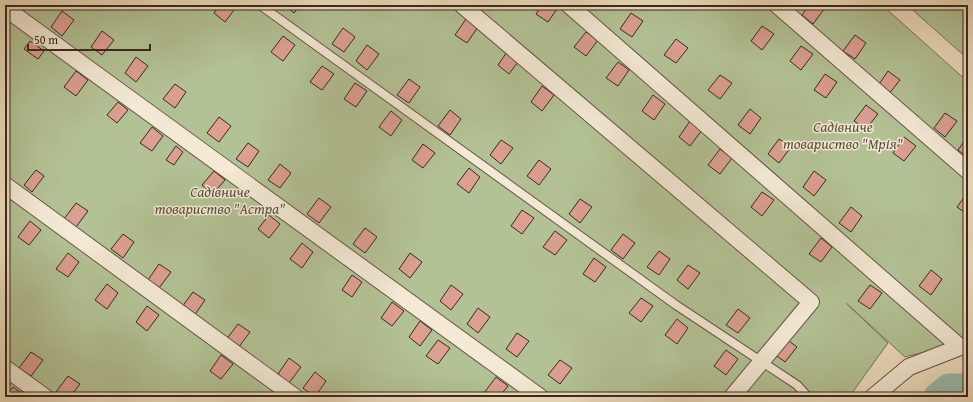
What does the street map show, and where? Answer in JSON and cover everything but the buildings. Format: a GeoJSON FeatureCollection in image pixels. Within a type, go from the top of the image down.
{"type":"FeatureCollection","features":[{"type":"Feature","properties":{"kind":"street"},"geometry":{"type":"LineString","coordinates":[[462,5],[810,302],[732,397]]}},
{"type":"Feature","properties":{"kind":"street"},"geometry":{"type":"LineString","coordinates":[[569,5],[960,347],[909,367],[873,397]]}},
{"type":"Feature","properties":{"kind":"street"},"geometry":{"type":"LineString","coordinates":[[777,5],[968,171]]}},
{"type":"Feature","properties":{"kind":"street"},"geometry":{"type":"LineString","coordinates":[[7,9],[540,397]]}},
{"type":"Feature","properties":{"kind":"street"},"geometry":{"type":"LineString","coordinates":[[5,185],[295,397]]}},
{"type":"Feature","properties":{"kind":"street"},"geometry":{"type":"LineString","coordinates":[[5,368],[45,397]]}},
{"type":"Feature","properties":{"kind":"lane"},"geometry":{"type":"LineString","coordinates":[[260,5],[676,305],[797,385],[808,397]]}},
{"type":"Feature","properties":{"kind":"green space","name":"Садівниче товариство \"Астра\""},"geometry":{"type":"Polygon","coordinates":[[[5,5],[882,5],[968,82],[968,336],[963,342],[905,357],[846,303],[888,343],[849,397],[5,397],[5,5]]]}},
{"type":"Feature","properties":{"kind":"green space"},"geometry":{"type":"Polygon","coordinates":[[[907,5],[968,5],[968,59],[907,5]]]}},
{"type":"Feature","properties":{"kind":"waterway"},"geometry":{"type":"LineString","coordinates":[[938,397],[949,388],[968,388]]}},
{"type":"Feature","properties":{"kind":"park label","name":"Садівниче товариство \"Мрія\""},"geometry":{"type":"Point","coordinates":[843,136]}}]}
